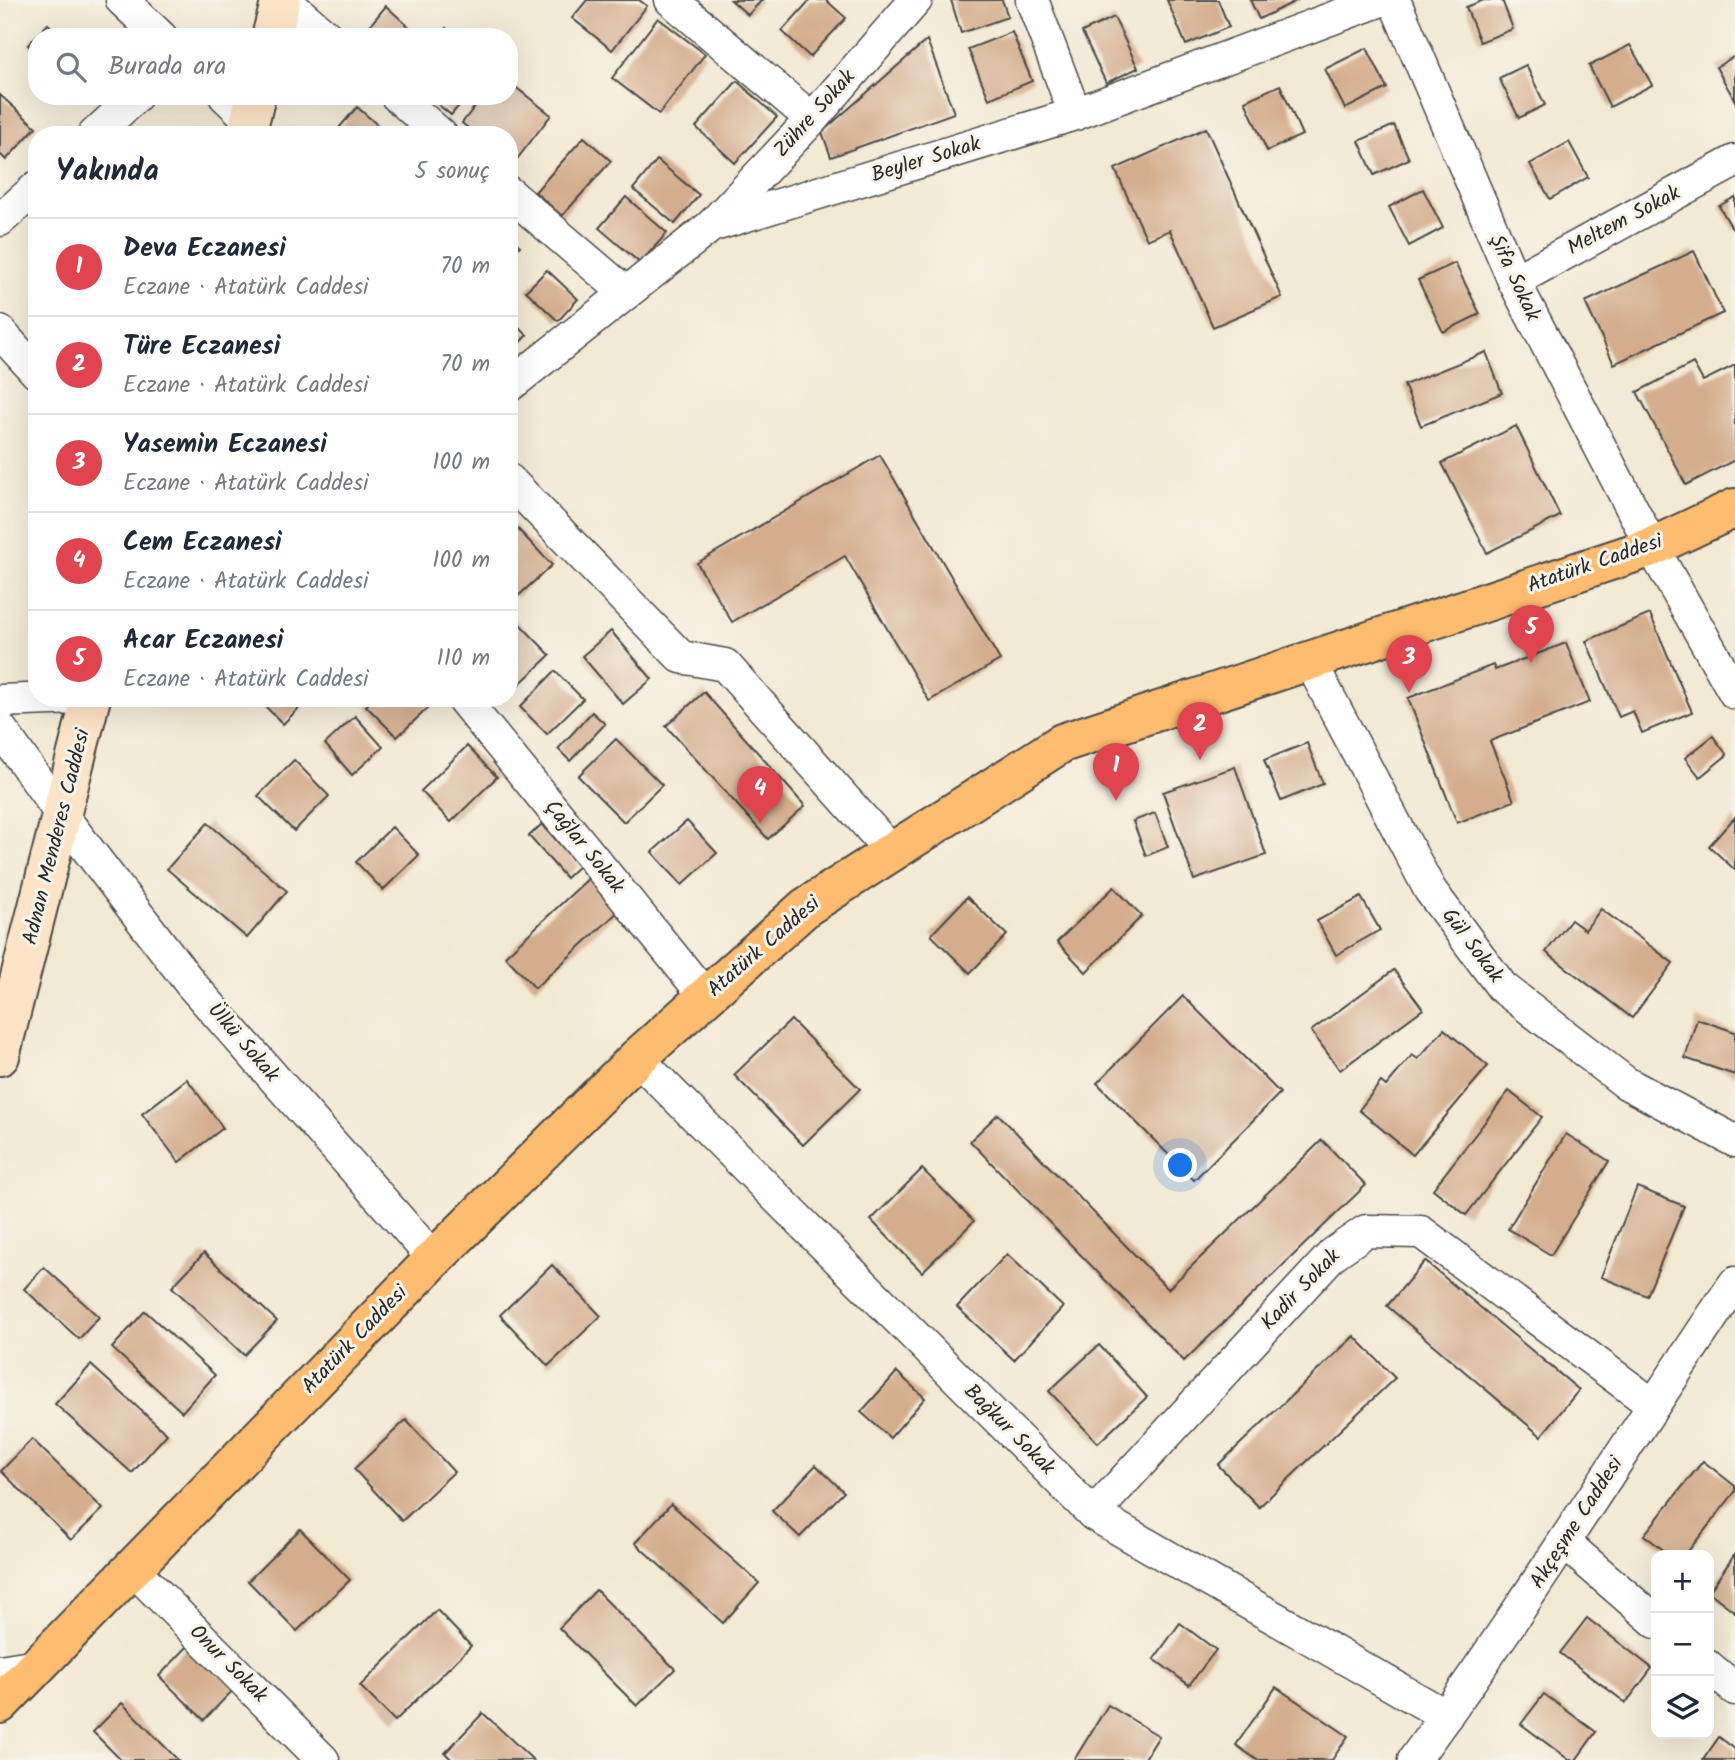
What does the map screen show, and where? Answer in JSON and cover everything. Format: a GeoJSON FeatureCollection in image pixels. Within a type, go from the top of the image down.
{"type":"FeatureCollection","features":[{"type":"Feature","properties":{"kind":"main road","name":"Atatürk Caddesi"},"geometry":{"type":"LineString","coordinates":[[0,1704],[434,1259],[637,1058],[806,907],[1062,743],[1651,547],[1735,508]]}},
{"type":"Feature","properties":{"kind":"street"},"geometry":{"type":"LineString","coordinates":[[122,0],[152,28]]}},
{"type":"Feature","properties":{"kind":"street"},"geometry":{"type":"LineString","coordinates":[[274,28],[283,0],[316,28]]}},
{"type":"Feature","properties":{"kind":"street"},"geometry":{"type":"LineString","coordinates":[[671,0],[812,120]]}},
{"type":"Feature","properties":{"kind":"street","name":"Zühre Sokak"},"geometry":{"type":"LineString","coordinates":[[711,226],[812,120],[916,0]]}},
{"type":"Feature","properties":{"kind":"street"},"geometry":{"type":"LineString","coordinates":[[1032,0],[1075,114]]}},
{"type":"Feature","properties":{"kind":"street","name":"Beyler Sokak"},"geometry":{"type":"LineString","coordinates":[[518,379],[711,226],[1075,114],[1381,0]]}},
{"type":"Feature","properties":{"kind":"street","name":"Şifa Sokak"},"geometry":{"type":"LineString","coordinates":[[1394,0],[1514,282],[1651,547],[1735,693]]}},
{"type":"Feature","properties":{"kind":"street"},"geometry":{"type":"LineString","coordinates":[[104,126],[126,105]]}},
{"type":"Feature","properties":{"kind":"street"},"geometry":{"type":"LineString","coordinates":[[407,105],[432,126]]}},
{"type":"Feature","properties":{"kind":"street","name":"Meltem Sokak"},"geometry":{"type":"LineString","coordinates":[[1514,282],[1735,161]]}},
{"type":"Feature","properties":{"kind":"street"},"geometry":{"type":"LineString","coordinates":[[0,220],[28,195]]}},
{"type":"Feature","properties":{"kind":"street"},"geometry":{"type":"LineString","coordinates":[[518,201],[626,293]]}},
{"type":"Feature","properties":{"kind":"street"},"geometry":{"type":"LineString","coordinates":[[0,332],[28,363]]}},
{"type":"Feature","properties":{"kind":"street"},"geometry":{"type":"LineString","coordinates":[[518,489],[681,657],[725,665],[892,852]]}},
{"type":"Feature","properties":{"kind":"street","name":"Gül Sokak"},"geometry":{"type":"LineString","coordinates":[[1309,659],[1430,890],[1502,988],[1626,1083],[1735,1141]]}},
{"type":"Feature","properties":{"kind":"street"},"geometry":{"type":"LineString","coordinates":[[0,701],[28,700]]}},
{"type":"Feature","properties":{"kind":"street","name":"Adnan Menderes Caddesi"},"geometry":{"type":"LineString","coordinates":[[3,1039],[63,817],[89,707]]}},
{"type":"Feature","properties":{"kind":"street","name":"Çağlar Sokak"},"geometry":{"type":"LineString","coordinates":[[469,707],[706,997]]}},
{"type":"Feature","properties":{"kind":"street","name":"Ülkü Sokak"},"geometry":{"type":"LineString","coordinates":[[0,728],[63,817],[191,984],[434,1259]]}},
{"type":"Feature","properties":{"kind":"street","name":"Bağkur Sokak"},"geometry":{"type":"LineString","coordinates":[[637,1058],[1093,1514],[1446,1716]]}},
{"type":"Feature","properties":{"kind":"street","name":"Kadir Sokak"},"geometry":{"type":"LineString","coordinates":[[1093,1514],[1333,1254],[1366,1231],[1421,1232],[1653,1405]]}},
{"type":"Feature","properties":{"kind":"street","name":"Akçeşme Caddesi"},"geometry":{"type":"LineString","coordinates":[[1414,1760],[1565,1543],[1735,1283]]}},
{"type":"Feature","properties":{"kind":"street"},"geometry":{"type":"LineString","coordinates":[[1565,1543],[1651,1618]]}},
{"type":"Feature","properties":{"kind":"street","name":"Onur Sokak"},"geometry":{"type":"LineString","coordinates":[[132,1568],[323,1760]]}},
{"type":"Feature","properties":{"kind":"street"},"geometry":{"type":"LineString","coordinates":[[0,1671],[37,1665]]}},
{"type":"Feature","properties":{"kind":"street"},"geometry":{"type":"LineString","coordinates":[[1714,1671],[1735,1689]]}},
{"type":"Feature","properties":{"kind":"building"},"geometry":{"type":"Polygon","coordinates":[[[587,0],[639,0],[647,6],[612,50],[572,18],[587,0]]]}},
{"type":"Feature","properties":{"kind":"building"},"geometry":{"type":"Polygon","coordinates":[[[731,0],[762,0],[748,15],[731,0]]]}},
{"type":"Feature","properties":{"kind":"building"},"geometry":{"type":"Polygon","coordinates":[[[810,0],[826,0],[846,18],[810,57],[782,31],[810,0]]]}},
{"type":"Feature","properties":{"kind":"building"},"geometry":{"type":"Polygon","coordinates":[[[951,0],[1002,0],[1008,17],[961,33],[951,0]]]}},
{"type":"Feature","properties":{"kind":"building"},"geometry":{"type":"Polygon","coordinates":[[[1167,0],[1218,0],[1229,27],[1186,45],[1167,0]]]}},
{"type":"Feature","properties":{"kind":"building"},"geometry":{"type":"Polygon","coordinates":[[[1250,0],[1298,0],[1259,19],[1250,0]]]}},
{"type":"Feature","properties":{"kind":"building"},"geometry":{"type":"Polygon","coordinates":[[[1484,0],[1502,0],[1513,29],[1480,42],[1466,7],[1484,0]]]}},
{"type":"Feature","properties":{"kind":"building"},"geometry":{"type":"Polygon","coordinates":[[[386,6],[410,28],[368,28],[386,6]]]}},
{"type":"Feature","properties":{"kind":"building"},"geometry":{"type":"Polygon","coordinates":[[[1114,17],[1138,68],[1106,83],[1082,32],[1114,17]]]}},
{"type":"Feature","properties":{"kind":"building"},"geometry":{"type":"Polygon","coordinates":[[[658,18],[705,54],[659,114],[612,78],[658,18]]]}},
{"type":"Feature","properties":{"kind":"building"},"geometry":{"type":"Polygon","coordinates":[[[1012,32],[1032,81],[989,99],[968,49],[1012,32]]]}},
{"type":"Feature","properties":{"kind":"building"},"geometry":{"type":"Polygon","coordinates":[[[927,40],[954,113],[831,157],[822,132],[927,40]]]}},
{"type":"Feature","properties":{"kind":"building"},"geometry":{"type":"Polygon","coordinates":[[[1630,45],[1652,85],[1610,107],[1589,66],[1630,45]]]}},
{"type":"Feature","properties":{"kind":"building"},"geometry":{"type":"Polygon","coordinates":[[[1367,48],[1387,88],[1345,109],[1325,69],[1367,48]]]}},
{"type":"Feature","properties":{"kind":"building"},"geometry":{"type":"Polygon","coordinates":[[[1735,56],[1735,101],[1716,67],[1735,56]]]}},
{"type":"Feature","properties":{"kind":"building"},"geometry":{"type":"Polygon","coordinates":[[[1526,65],[1545,105],[1519,118],[1499,78],[1526,65]]]}},
{"type":"Feature","properties":{"kind":"building"},"geometry":{"type":"Polygon","coordinates":[[[737,81],[777,117],[735,163],[696,127],[737,81]]]}},
{"type":"Feature","properties":{"kind":"building"},"geometry":{"type":"Polygon","coordinates":[[[1280,85],[1302,135],[1267,151],[1245,101],[1280,85]]]}},
{"type":"Feature","properties":{"kind":"building"},"geometry":{"type":"Polygon","coordinates":[[[518,89],[551,115],[518,158],[518,126],[466,126],[462,123],[476,105],[518,105],[518,89]]]}},
{"type":"Feature","properties":{"kind":"building"},"geometry":{"type":"Polygon","coordinates":[[[0,95],[35,126],[28,126],[28,136],[6,160],[0,154],[0,95]]]}},
{"type":"Feature","properties":{"kind":"building"},"geometry":{"type":"Polygon","coordinates":[[[439,105],[459,105],[451,115],[439,105]]]}},
{"type":"Feature","properties":{"kind":"building"},"geometry":{"type":"Polygon","coordinates":[[[357,107],[379,126],[341,126],[357,107]]]}},
{"type":"Feature","properties":{"kind":"building"},"geometry":{"type":"Polygon","coordinates":[[[1394,125],[1409,159],[1374,175],[1359,141],[1394,125]]]}},
{"type":"Feature","properties":{"kind":"building"},"geometry":{"type":"Polygon","coordinates":[[[1206,128],[1282,297],[1213,327],[1170,230],[1147,240],[1115,169],[1206,128]]]}},
{"type":"Feature","properties":{"kind":"building"},"geometry":{"type":"Polygon","coordinates":[[[584,137],[611,161],[562,216],[535,192],[584,137]]]}},
{"type":"Feature","properties":{"kind":"building"},"geometry":{"type":"Polygon","coordinates":[[[1569,142],[1588,177],[1550,199],[1530,164],[1569,142]]]}},
{"type":"Feature","properties":{"kind":"building"},"geometry":{"type":"Polygon","coordinates":[[[657,160],[699,195],[675,224],[633,189],[657,160]]]}},
{"type":"Feature","properties":{"kind":"building"},"geometry":{"type":"Polygon","coordinates":[[[1423,189],[1443,228],[1409,246],[1389,207],[1423,189]]]}},
{"type":"Feature","properties":{"kind":"building"},"geometry":{"type":"Polygon","coordinates":[[[626,197],[667,233],[640,263],[599,228],[626,197]]]}},
{"type":"Feature","properties":{"kind":"building"},"geometry":{"type":"Polygon","coordinates":[[[1735,197],[1735,233],[1719,206],[1735,197]]]}},
{"type":"Feature","properties":{"kind":"building"},"geometry":{"type":"Polygon","coordinates":[[[1694,251],[1723,313],[1614,364],[1585,302],[1694,251]]]}},
{"type":"Feature","properties":{"kind":"building"},"geometry":{"type":"Polygon","coordinates":[[[1455,263],[1480,314],[1443,332],[1418,280],[1455,263]]]}},
{"type":"Feature","properties":{"kind":"building"},"geometry":{"type":"Polygon","coordinates":[[[547,270],[578,299],[558,321],[526,291],[547,270]]]}},
{"type":"Feature","properties":{"kind":"building"},"geometry":{"type":"Polygon","coordinates":[[[518,326],[527,335],[518,344],[518,326]]]}},
{"type":"Feature","properties":{"kind":"building"},"geometry":{"type":"Polygon","coordinates":[[[1486,352],[1502,393],[1421,426],[1404,385],[1486,352]]]}},
{"type":"Feature","properties":{"kind":"building"},"geometry":{"type":"Polygon","coordinates":[[[1693,363],[1703,381],[1735,365],[1735,460],[1686,485],[1637,392],[1693,363]]]}},
{"type":"Feature","properties":{"kind":"building"},"geometry":{"type":"Polygon","coordinates":[[[1516,426],[1560,516],[1487,553],[1442,463],[1516,426]]]}},
{"type":"Feature","properties":{"kind":"building"},"geometry":{"type":"Polygon","coordinates":[[[880,455],[1000,660],[929,701],[845,556],[732,622],[697,563],[880,455]]]}},
{"type":"Feature","properties":{"kind":"building"},"geometry":{"type":"Polygon","coordinates":[[[518,529],[552,565],[518,596],[518,529]]]}},
{"type":"Feature","properties":{"kind":"building"},"geometry":{"type":"Polygon","coordinates":[[[1650,614],[1692,712],[1642,733],[1633,711],[1619,717],[1586,641],[1650,614]]]}},
{"type":"Feature","properties":{"kind":"building"},"geometry":{"type":"Polygon","coordinates":[[[518,622],[550,655],[518,685],[518,622]]]}},
{"type":"Feature","properties":{"kind":"building"},"geometry":{"type":"Polygon","coordinates":[[[611,631],[652,679],[623,704],[582,656],[611,631]]]}},
{"type":"Feature","properties":{"kind":"building"},"geometry":{"type":"Polygon","coordinates":[[[1566,643],[1590,702],[1490,741],[1514,801],[1457,823],[1408,698],[1493,665],[1495,670],[1566,643]]]}},
{"type":"Feature","properties":{"kind":"building"},"geometry":{"type":"Polygon","coordinates":[[[555,671],[583,699],[547,734],[520,707],[555,671]]]}},
{"type":"Feature","properties":{"kind":"building"},"geometry":{"type":"Polygon","coordinates":[[[704,692],[805,806],[768,839],[666,726],[704,692]]]}},
{"type":"Feature","properties":{"kind":"building"},"geometry":{"type":"Polygon","coordinates":[[[266,707],[300,707],[283,724],[266,707]]]}},
{"type":"Feature","properties":{"kind":"building"},"geometry":{"type":"Polygon","coordinates":[[[367,707],[429,707],[397,737],[367,707]]]}},
{"type":"Feature","properties":{"kind":"building"},"geometry":{"type":"Polygon","coordinates":[[[592,712],[605,724],[570,761],[558,749],[592,712]]]}},
{"type":"Feature","properties":{"kind":"building"},"geometry":{"type":"Polygon","coordinates":[[[355,716],[383,747],[352,775],[325,744],[355,716]]]}},
{"type":"Feature","properties":{"kind":"building"},"geometry":{"type":"Polygon","coordinates":[[[1713,736],[1727,755],[1700,777],[1685,758],[1713,736]]]}},
{"type":"Feature","properties":{"kind":"building"},"geometry":{"type":"Polygon","coordinates":[[[616,739],[662,785],[624,822],[578,776],[616,739]]]}},
{"type":"Feature","properties":{"kind":"building"},"geometry":{"type":"Polygon","coordinates":[[[1307,743],[1323,784],[1281,801],[1264,760],[1307,743]]]}},
{"type":"Feature","properties":{"kind":"building"},"geometry":{"type":"Polygon","coordinates":[[[467,746],[497,777],[451,822],[421,791],[467,746]]]}},
{"type":"Feature","properties":{"kind":"building"},"geometry":{"type":"Polygon","coordinates":[[[294,760],[329,796],[294,831],[258,796],[294,760]]]}},
{"type":"Feature","properties":{"kind":"building"},"geometry":{"type":"Polygon","coordinates":[[[1235,767],[1266,855],[1194,880],[1163,792],[1235,767]]]}},
{"type":"Feature","properties":{"kind":"building"},"geometry":{"type":"Polygon","coordinates":[[[1155,813],[1168,847],[1146,856],[1133,821],[1155,813]]]}},
{"type":"Feature","properties":{"kind":"building"},"geometry":{"type":"Polygon","coordinates":[[[1735,817],[1735,870],[1709,846],[1735,817]]]}},
{"type":"Feature","properties":{"kind":"building"},"geometry":{"type":"Polygon","coordinates":[[[687,821],[717,853],[682,885],[652,852],[687,821]]]}},
{"type":"Feature","properties":{"kind":"building"},"geometry":{"type":"Polygon","coordinates":[[[208,823],[287,891],[247,938],[167,869],[208,823]]]}},
{"type":"Feature","properties":{"kind":"building"},"geometry":{"type":"Polygon","coordinates":[[[542,824],[579,866],[566,878],[529,836],[542,824]]]}},
{"type":"Feature","properties":{"kind":"building"},"geometry":{"type":"Polygon","coordinates":[[[392,827],[419,855],[383,890],[356,862],[392,827]]]}},
{"type":"Feature","properties":{"kind":"building"},"geometry":{"type":"Polygon","coordinates":[[[590,877],[620,910],[535,988],[505,956],[590,877]]]}},
{"type":"Feature","properties":{"kind":"building"},"geometry":{"type":"Polygon","coordinates":[[[1114,887],[1142,916],[1086,972],[1057,942],[1114,887]]]}},
{"type":"Feature","properties":{"kind":"building"},"geometry":{"type":"Polygon","coordinates":[[[967,897],[1007,935],[970,973],[931,935],[967,897]]]}},
{"type":"Feature","properties":{"kind":"building"},"geometry":{"type":"Polygon","coordinates":[[[1361,897],[1380,930],[1336,955],[1317,921],[1361,897]]]}},
{"type":"Feature","properties":{"kind":"building"},"geometry":{"type":"Polygon","coordinates":[[[1601,909],[1673,963],[1632,1018],[1546,952],[1571,920],[1585,930],[1601,909]]]}},
{"type":"Feature","properties":{"kind":"building"},"geometry":{"type":"Polygon","coordinates":[[[1394,970],[1423,1009],[1340,1070],[1311,1031],[1394,970]]]}},
{"type":"Feature","properties":{"kind":"building"},"geometry":{"type":"Polygon","coordinates":[[[1183,996],[1280,1093],[1194,1180],[1097,1083],[1183,996]]]}},
{"type":"Feature","properties":{"kind":"building"},"geometry":{"type":"Polygon","coordinates":[[[1697,1019],[1735,1032],[1735,1075],[1685,1058],[1697,1019]]]}},
{"type":"Feature","properties":{"kind":"building"},"geometry":{"type":"Polygon","coordinates":[[[791,1020],[860,1089],[803,1145],[734,1075],[791,1020]]]}},
{"type":"Feature","properties":{"kind":"building"},"geometry":{"type":"Polygon","coordinates":[[[1444,1029],[1488,1066],[1413,1155],[1359,1110],[1381,1082],[1386,1086],[1412,1055],[1418,1059],[1444,1029]]]}},
{"type":"Feature","properties":{"kind":"building"},"geometry":{"type":"Polygon","coordinates":[[[187,1079],[223,1128],[179,1162],[142,1114],[187,1079]]]}},
{"type":"Feature","properties":{"kind":"building"},"geometry":{"type":"Polygon","coordinates":[[[1509,1091],[1542,1117],[1466,1215],[1433,1189],[1509,1091]]]}},
{"type":"Feature","properties":{"kind":"building"},"geometry":{"type":"Polygon","coordinates":[[[998,1114],[1168,1289],[1322,1140],[1366,1185],[1184,1361],[970,1141],[998,1114]]]}},
{"type":"Feature","properties":{"kind":"building"},"geometry":{"type":"Polygon","coordinates":[[[1566,1134],[1609,1161],[1551,1255],[1508,1229],[1566,1134]]]}},
{"type":"Feature","properties":{"kind":"building"},"geometry":{"type":"Polygon","coordinates":[[[922,1169],[974,1221],[922,1272],[871,1220],[922,1169]]]}},
{"type":"Feature","properties":{"kind":"building"},"geometry":{"type":"Polygon","coordinates":[[[1637,1187],[1684,1206],[1647,1296],[1601,1277],[1637,1187]]]}},
{"type":"Feature","properties":{"kind":"building"},"geometry":{"type":"Polygon","coordinates":[[[204,1253],[277,1321],[244,1355],[172,1287],[204,1253]]]}},
{"type":"Feature","properties":{"kind":"building"},"geometry":{"type":"Polygon","coordinates":[[[1007,1254],[1063,1307],[1014,1360],[957,1307],[1007,1254]]]}},
{"type":"Feature","properties":{"kind":"building"},"geometry":{"type":"Polygon","coordinates":[[[1425,1261],[1579,1390],[1541,1436],[1387,1306],[1425,1261]]]}},
{"type":"Feature","properties":{"kind":"building"},"geometry":{"type":"Polygon","coordinates":[[[552,1265],[601,1316],[548,1366],[500,1315],[552,1265]]]}},
{"type":"Feature","properties":{"kind":"building"},"geometry":{"type":"Polygon","coordinates":[[[44,1267],[99,1317],[79,1339],[24,1289],[44,1267]]]}},
{"type":"Feature","properties":{"kind":"building"},"geometry":{"type":"Polygon","coordinates":[[[145,1311],[215,1375],[182,1412],[112,1348],[145,1311]]]}},
{"type":"Feature","properties":{"kind":"building"},"geometry":{"type":"Polygon","coordinates":[[[1354,1336],[1395,1378],[1259,1507],[1218,1465],[1354,1336]]]}},
{"type":"Feature","properties":{"kind":"building"},"geometry":{"type":"Polygon","coordinates":[[[1099,1345],[1147,1397],[1098,1443],[1049,1391],[1099,1345]]]}},
{"type":"Feature","properties":{"kind":"building"},"geometry":{"type":"Polygon","coordinates":[[[91,1365],[167,1434],[132,1473],[55,1404],[91,1365]]]}},
{"type":"Feature","properties":{"kind":"building"},"geometry":{"type":"Polygon","coordinates":[[[897,1372],[925,1398],[890,1438],[861,1412],[897,1372]]]}},
{"type":"Feature","properties":{"kind":"building"},"geometry":{"type":"Polygon","coordinates":[[[406,1420],[454,1472],[402,1521],[354,1469],[406,1420]]]}},
{"type":"Feature","properties":{"kind":"building"},"geometry":{"type":"Polygon","coordinates":[[[32,1439],[103,1509],[71,1540],[1,1471],[32,1439]]]}},
{"type":"Feature","properties":{"kind":"building"},"geometry":{"type":"Polygon","coordinates":[[[1703,1461],[1735,1486],[1735,1492],[1689,1550],[1664,1550],[1644,1535],[1703,1461]]]}},
{"type":"Feature","properties":{"kind":"building"},"geometry":{"type":"Polygon","coordinates":[[[816,1465],[844,1492],[800,1537],[772,1511],[816,1465]]]}},
{"type":"Feature","properties":{"kind":"building"},"geometry":{"type":"Polygon","coordinates":[[[671,1504],[759,1583],[723,1623],[635,1543],[671,1504]]]}},
{"type":"Feature","properties":{"kind":"building"},"geometry":{"type":"Polygon","coordinates":[[[300,1529],[350,1580],[297,1631],[248,1581],[300,1529]]]}},
{"type":"Feature","properties":{"kind":"building"},"geometry":{"type":"Polygon","coordinates":[[[1735,1554],[1735,1612],[1714,1596],[1714,1585],[1735,1554]]]}},
{"type":"Feature","properties":{"kind":"building"},"geometry":{"type":"Polygon","coordinates":[[[596,1590],[675,1669],[637,1706],[559,1628],[596,1590]]]}},
{"type":"Feature","properties":{"kind":"building"},"geometry":{"type":"Polygon","coordinates":[[[437,1610],[471,1646],[395,1721],[360,1686],[437,1610]]]}},
{"type":"Feature","properties":{"kind":"building"},"geometry":{"type":"Polygon","coordinates":[[[1587,1618],[1651,1669],[1626,1703],[1560,1653],[1587,1618]]]}},
{"type":"Feature","properties":{"kind":"building"},"geometry":{"type":"Polygon","coordinates":[[[1180,1623],[1216,1650],[1189,1685],[1154,1659],[1180,1623]]]}},
{"type":"Feature","properties":{"kind":"building"},"geometry":{"type":"Polygon","coordinates":[[[190,1644],[235,1688],[204,1720],[159,1676],[190,1644]]]}},
{"type":"Feature","properties":{"kind":"building"},"geometry":{"type":"Polygon","coordinates":[[[1276,1687],[1348,1736],[1332,1760],[1257,1760],[1236,1745],[1276,1687]]]}},
{"type":"Feature","properties":{"kind":"building"},"geometry":{"type":"Polygon","coordinates":[[[1544,1694],[1596,1732],[1576,1760],[1569,1760],[1521,1724],[1544,1694]]]}},
{"type":"Feature","properties":{"kind":"building"},"geometry":{"type":"Polygon","coordinates":[[[122,1703],[178,1760],[121,1760],[93,1732],[122,1703]]]}},
{"type":"Feature","properties":{"kind":"building"},"geometry":{"type":"Polygon","coordinates":[[[1108,1705],[1159,1736],[1144,1760],[1074,1760],[1108,1705]]]}},
{"type":"Feature","properties":{"kind":"building"},"geometry":{"type":"Polygon","coordinates":[[[483,1713],[533,1760],[452,1760],[445,1753],[483,1713]]]}},
{"type":"Feature","properties":{"kind":"building"},"geometry":{"type":"Polygon","coordinates":[[[1719,1737],[1735,1749],[1735,1760],[1703,1760],[1719,1737]]]}},
{"type":"Feature","properties":{"kind":"place","name":"Acar Eczanesi"},"geometry":{"type":"Point","coordinates":[1531,663]}},
{"type":"Feature","properties":{"kind":"place","name":"Yasemin Eczanesi"},"geometry":{"type":"Point","coordinates":[1409,693]}},
{"type":"Feature","properties":{"kind":"place","name":"Türe Eczanesi"},"geometry":{"type":"Point","coordinates":[1200,760]}},
{"type":"Feature","properties":{"kind":"place","name":"Deva Eczanesi"},"geometry":{"type":"Point","coordinates":[1116,801]}},
{"type":"Feature","properties":{"kind":"place","name":"Cem Eczanesi"},"geometry":{"type":"Point","coordinates":[760,824]}}]}
